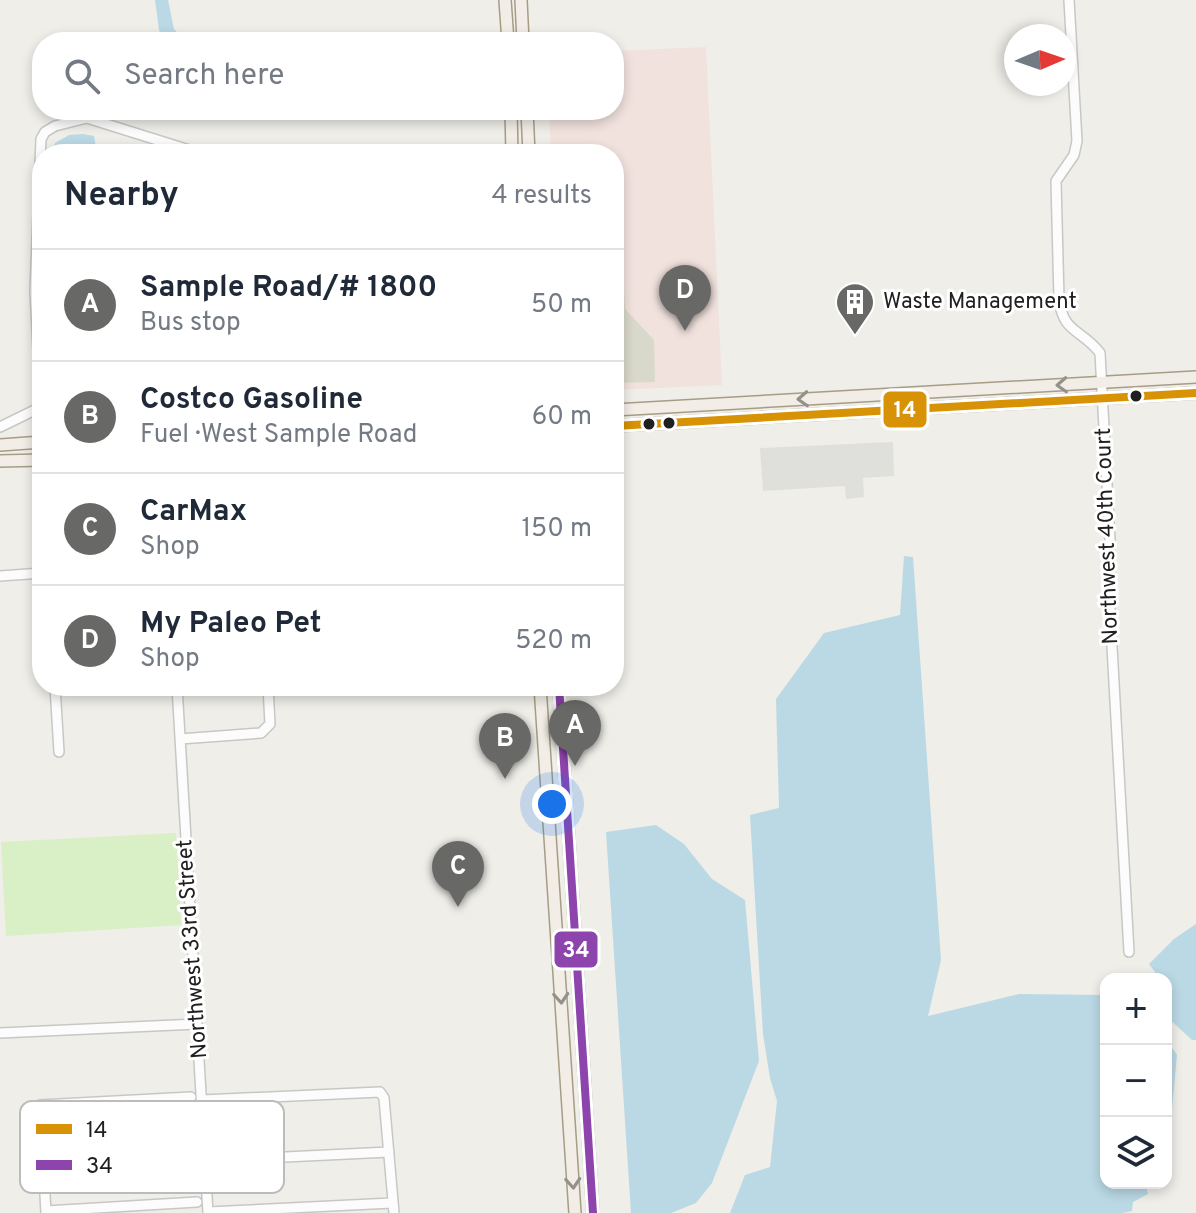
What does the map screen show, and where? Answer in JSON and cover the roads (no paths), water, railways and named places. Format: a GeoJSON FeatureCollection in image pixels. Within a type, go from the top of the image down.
{"type":"FeatureCollection","features":[{"type":"Feature","properties":{"kind":"main road"},"geometry":{"type":"LineString","coordinates":[[505,0],[507,32]]}},
{"type":"Feature","properties":{"kind":"main road"},"geometry":{"type":"LineString","coordinates":[[521,0],[523,32]]}},
{"type":"Feature","properties":{"kind":"main road"},"geometry":{"type":"LineString","coordinates":[[511,120],[512,144]]}},
{"type":"Feature","properties":{"kind":"main road"},"geometry":{"type":"LineString","coordinates":[[527,120],[529,144]]}},
{"type":"Feature","properties":{"kind":"main road"},"geometry":{"type":"LineString","coordinates":[[624,409],[1196,377]]}},
{"type":"Feature","properties":{"kind":"main road"},"geometry":{"type":"LineString","coordinates":[[624,425],[1196,393]]}},
{"type":"Feature","properties":{"kind":"main road"},"geometry":{"type":"LineString","coordinates":[[900,394],[921,408]]}},
{"type":"Feature","properties":{"kind":"main road"},"geometry":{"type":"LineString","coordinates":[[881,410],[894,403],[900,394]]}},
{"type":"Feature","properties":{"kind":"main road"},"geometry":{"type":"LineString","coordinates":[[714,420],[733,403]]}},
{"type":"Feature","properties":{"kind":"main road"},"geometry":{"type":"LineString","coordinates":[[0,445],[32,443]]}},
{"type":"Feature","properties":{"kind":"main road"},"geometry":{"type":"LineString","coordinates":[[0,461],[32,460]]}},
{"type":"Feature","properties":{"kind":"main road"},"geometry":{"type":"LineString","coordinates":[[541,696],[575,1213]]}},
{"type":"Feature","properties":{"kind":"main road"},"geometry":{"type":"LineString","coordinates":[[560,696],[593,1213]]}},
{"type":"Feature","properties":{"kind":"street","name":"Northwest 40th Court"},"geometry":{"type":"LineString","coordinates":[[1069,0],[1077,141],[1074,155],[1056,181],[1059,299],[1061,316],[1069,328],[1093,343],[1100,353],[1110,540],[1110,611],[1129,952]]}},
{"type":"Feature","properties":{"kind":"street"},"geometry":{"type":"LineString","coordinates":[[40,144],[45,132],[79,120]]}},
{"type":"Feature","properties":{"kind":"street"},"geometry":{"type":"LineString","coordinates":[[93,120],[170,144]]}},
{"type":"Feature","properties":{"kind":"street"},"geometry":{"type":"LineString","coordinates":[[0,427],[32,411]]}},
{"type":"Feature","properties":{"kind":"street"},"geometry":{"type":"LineString","coordinates":[[0,576],[32,574]]}},
{"type":"Feature","properties":{"kind":"street"},"geometry":{"type":"LineString","coordinates":[[56,696],[59,752]]}},
{"type":"Feature","properties":{"kind":"street","name":"Northwest 33rd Street"},"geometry":{"type":"LineString","coordinates":[[178,696],[202,1100]]}},
{"type":"Feature","properties":{"kind":"street"},"geometry":{"type":"LineString","coordinates":[[180,739],[261,733],[270,724],[269,696]]}},
{"type":"Feature","properties":{"kind":"street"},"geometry":{"type":"LineString","coordinates":[[0,1033],[197,1024]]}},
{"type":"Feature","properties":{"kind":"street"},"geometry":{"type":"LineString","coordinates":[[202,1100],[380,1092],[384,1098],[393,1208],[208,1212]]}},
{"type":"Feature","properties":{"kind":"street"},"geometry":{"type":"LineString","coordinates":[[116,1101],[191,1097]]}},
{"type":"Feature","properties":{"kind":"street"},"geometry":{"type":"LineString","coordinates":[[284,1157],[389,1152]]}},
{"type":"Feature","properties":{"kind":"street"},"geometry":{"type":"LineString","coordinates":[[46,1212],[197,1202]]}},
{"type":"Feature","properties":{"kind":"water"},"geometry":{"type":"Polygon","coordinates":[[[155,0],[168,0],[177,32],[159,30],[155,0]]]}},
{"type":"Feature","properties":{"kind":"water"},"geometry":{"type":"Polygon","coordinates":[[[69,135],[94,136],[95,144],[55,144],[69,135]]]}},
{"type":"Feature","properties":{"kind":"water"},"geometry":{"type":"Polygon","coordinates":[[[904,556],[913,557],[941,960],[928,1016],[1019,994],[1100,995],[1100,1189],[1147,1189],[1148,1194],[1133,1202],[1132,1211],[730,1213],[745,1175],[770,1167],[777,1101],[763,1034],[750,815],[779,808],[776,699],[824,633],[900,615],[904,556]]]}},
{"type":"Feature","properties":{"kind":"water"},"geometry":{"type":"Polygon","coordinates":[[[656,825],[684,844],[712,879],[745,900],[759,1061],[712,1183],[696,1203],[671,1213],[631,1213],[606,832],[656,825]]]}},
{"type":"Feature","properties":{"kind":"water"},"geometry":{"type":"Polygon","coordinates":[[[1196,924],[1196,1040],[1192,1040],[1172,1022],[1172,973],[1155,973],[1149,964],[1174,939],[1196,924]]]}},
{"type":"Feature","properties":{"kind":"water"},"geometry":{"type":"Polygon","coordinates":[[[1172,1048],[1177,1055],[1172,1109],[1172,1048]]]}},
{"type":"Feature","properties":{"kind":"place","name":"My Paleo Pet"},"geometry":{"type":"Point","coordinates":[685,331]}},
{"type":"Feature","properties":{"kind":"place","name":"Waste Management"},"geometry":{"type":"Point","coordinates":[855,336]}},
{"type":"Feature","properties":{"kind":"place","name":"Sample Road/# 1800"},"geometry":{"type":"Point","coordinates":[575,766]}},
{"type":"Feature","properties":{"kind":"place","name":"Costco Gasoline"},"geometry":{"type":"Point","coordinates":[505,779]}},
{"type":"Feature","properties":{"kind":"place","name":"CarMax"},"geometry":{"type":"Point","coordinates":[458,907]}}]}
